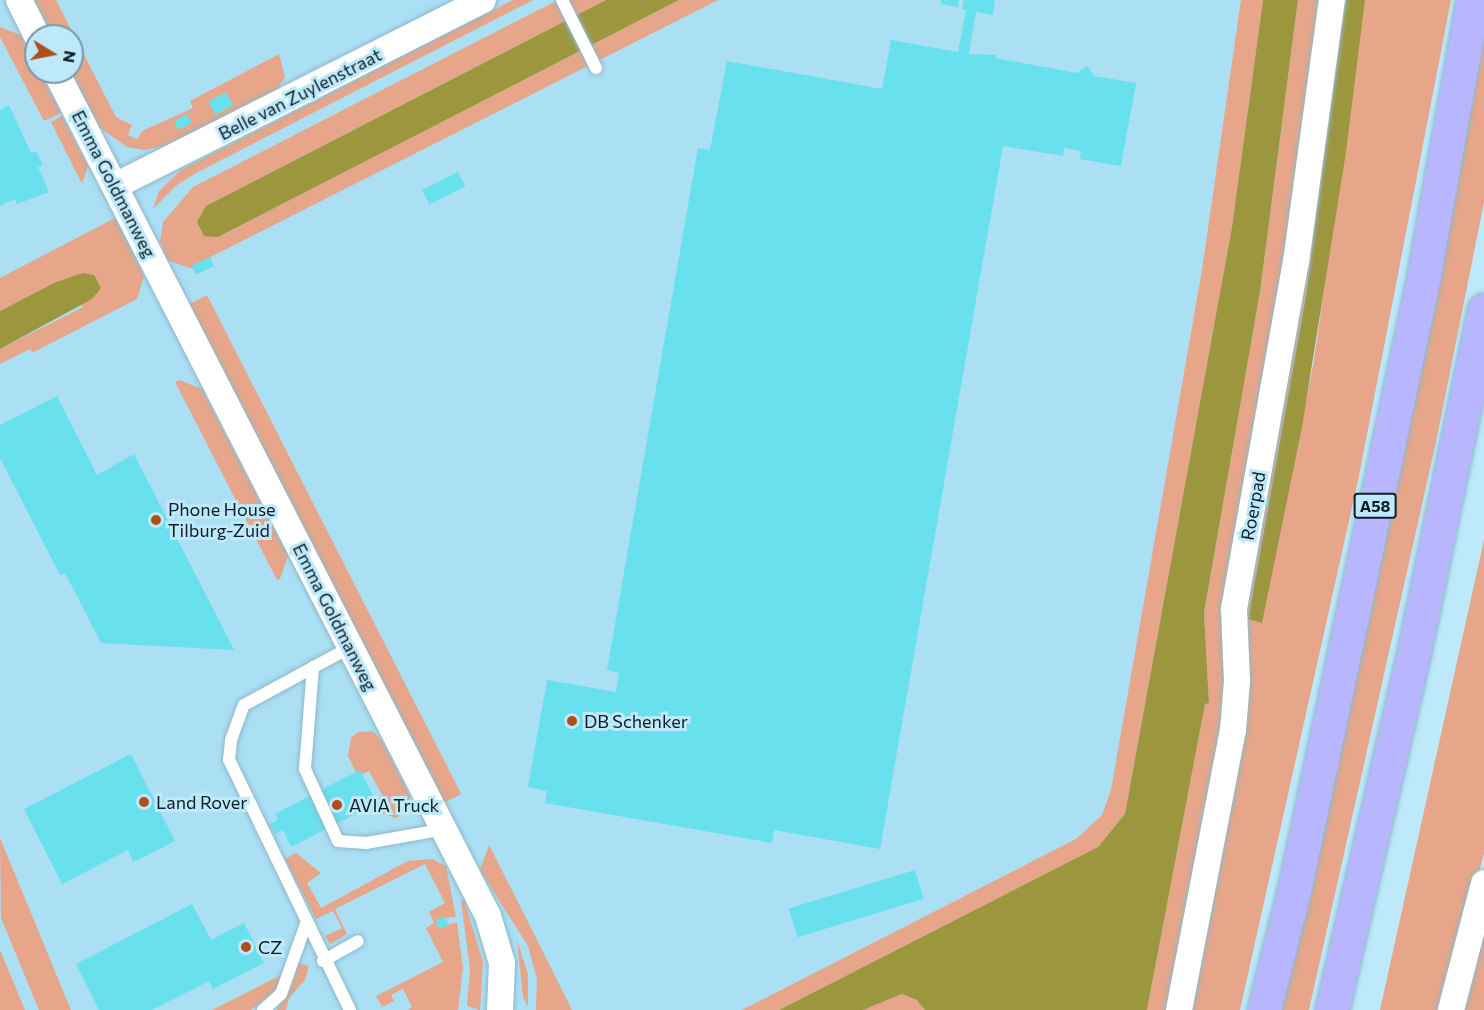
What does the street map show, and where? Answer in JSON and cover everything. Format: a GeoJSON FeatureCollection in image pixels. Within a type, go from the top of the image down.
{"type":"FeatureCollection","features":[{"type":"Feature","properties":{"kind":"highway","name":"A58"},"geometry":{"type":"LineString","coordinates":[[1264,1010],[1294,891],[1423,280],[1473,0]]}},
{"type":"Feature","properties":{"kind":"highway"},"geometry":{"type":"LineString","coordinates":[[1332,1010],[1415,647],[1484,310]]}},
{"type":"Feature","properties":{"kind":"street"},"geometry":{"type":"LineString","coordinates":[[19,0],[31,24]]}},
{"type":"Feature","properties":{"kind":"street","name":"Belle van Zuylenstraat"},"geometry":{"type":"LineString","coordinates":[[115,186],[483,0]]}},
{"type":"Feature","properties":{"kind":"street","name":"Roerpad"},"geometry":{"type":"LineString","coordinates":[[1179,1010],[1233,730],[1238,681],[1234,609],[1296,262],[1332,0]]}},
{"type":"Feature","properties":{"kind":"street","name":"Emma Goldmanweg"},"geometry":{"type":"LineString","coordinates":[[62,84],[445,829],[497,939],[503,983],[500,1010]]}},
{"type":"Feature","properties":{"kind":"street"},"geometry":{"type":"LineString","coordinates":[[1451,1010],[1484,883]]}},
{"type":"Feature","properties":{"kind":"lane"},"geometry":{"type":"LineString","coordinates":[[562,0],[596,68]]}},
{"type":"Feature","properties":{"kind":"lane"},"geometry":{"type":"LineString","coordinates":[[350,1010],[323,961],[307,921],[229,760],[231,740],[244,705],[351,647]]}},
{"type":"Feature","properties":{"kind":"lane"},"geometry":{"type":"LineString","coordinates":[[313,667],[305,769],[338,841],[366,843],[445,829]]}},
{"type":"Feature","properties":{"kind":"lane"},"geometry":{"type":"LineString","coordinates":[[263,1010],[281,994],[307,921]]}},
{"type":"Feature","properties":{"kind":"lane"},"geometry":{"type":"LineString","coordinates":[[323,961],[358,941]]}},
{"type":"Feature","properties":{"kind":"shaded area"},"geometry":{"type":"Polygon","coordinates":[[[0,0],[1273,0],[1111,1010],[0,1010],[0,0]]]}},
{"type":"Feature","properties":{"kind":"shaded area"},"geometry":{"type":"Polygon","coordinates":[[[34,0],[56,0],[68,24],[47,24],[34,0]]]}},
{"type":"Feature","properties":{"kind":"shaded area"},"geometry":{"type":"Polygon","coordinates":[[[513,0],[533,0],[196,173],[177,185],[153,209],[159,191],[181,170],[513,0]]]}},
{"type":"Feature","properties":{"kind":"shaded area"},"geometry":{"type":"Polygon","coordinates":[[[558,0],[606,0],[206,206],[218,237],[679,0],[718,0],[193,266],[194,269],[168,261],[160,242],[163,222],[193,187],[558,0]]]}},
{"type":"Feature","properties":{"kind":"shaded area"},"geometry":{"type":"Polygon","coordinates":[[[606,0],[679,0],[218,237],[204,236],[197,222],[206,206],[606,0]]]}},
{"type":"Feature","properties":{"kind":"shaded area"},"geometry":{"type":"Polygon","coordinates":[[[1241,0],[1263,0],[1232,227],[1125,814],[1098,847],[1048,873],[779,1010],[742,1010],[1076,839],[1102,815],[1111,790],[1202,270],[1241,0]]]}},
{"type":"Feature","properties":{"kind":"shaded area"},"geometry":{"type":"Polygon","coordinates":[[[1263,0],[1298,0],[1260,292],[1204,613],[1209,703],[1205,704],[1147,1010],[925,1010],[917,1000],[902,994],[863,1010],[779,1010],[1098,847],[1125,814],[1232,227],[1263,0]]]}},
{"type":"Feature","properties":{"kind":"shaded area"},"geometry":{"type":"Polygon","coordinates":[[[1298,0],[1326,0],[1231,675],[1172,1010],[1147,1010],[1205,703],[1209,703],[1204,613],[1260,292],[1298,0]]]}},
{"type":"Feature","properties":{"kind":"shaded area"},"geometry":{"type":"Polygon","coordinates":[[[1339,0],[1346,0],[1329,139],[1306,295],[1248,619],[1262,622],[1314,360],[1365,0],[1451,0],[1359,476],[1240,1010],[1185,1010],[1339,0]]]}},
{"type":"Feature","properties":{"kind":"shaded area"},"geometry":{"type":"Polygon","coordinates":[[[1346,0],[1365,0],[1346,152],[1302,427],[1262,623],[1248,619],[1306,295],[1346,0]]]}},
{"type":"Feature","properties":{"kind":"shaded area"},"geometry":{"type":"Polygon","coordinates":[[[0,27],[21,35],[24,42],[24,83],[0,37],[0,27]]]}},
{"type":"Feature","properties":{"kind":"shaded area"},"geometry":{"type":"Polygon","coordinates":[[[1484,40],[1484,202],[1436,442],[1309,1010],[1281,1010],[1405,449],[1484,40]]]}},
{"type":"Feature","properties":{"kind":"shaded area"},"geometry":{"type":"Polygon","coordinates":[[[279,54],[285,77],[276,91],[169,145],[144,150],[127,147],[99,127],[77,84],[84,84],[84,55],[116,117],[132,125],[128,135],[137,139],[142,131],[193,108],[190,101],[279,54]]]}},
{"type":"Feature","properties":{"kind":"shaded area"},"geometry":{"type":"Polygon","coordinates":[[[25,84],[46,84],[61,113],[44,121],[25,84]]]}},
{"type":"Feature","properties":{"kind":"shaded area"},"geometry":{"type":"Polygon","coordinates":[[[62,116],[88,166],[82,184],[51,122],[62,116]]]}},
{"type":"Feature","properties":{"kind":"shaded area"},"geometry":{"type":"Polygon","coordinates":[[[115,218],[144,276],[137,299],[32,353],[30,349],[0,364],[0,349],[83,307],[54,283],[0,311],[0,278],[115,218]]]}},
{"type":"Feature","properties":{"kind":"shaded area"},"geometry":{"type":"Polygon","coordinates":[[[83,273],[94,275],[101,288],[92,299],[0,349],[0,311],[54,283],[83,273]]]}},
{"type":"Feature","properties":{"kind":"shaded area"},"geometry":{"type":"Polygon","coordinates":[[[207,295],[461,794],[437,806],[183,307],[207,295]]]}},
{"type":"Feature","properties":{"kind":"shaded area"},"geometry":{"type":"Polygon","coordinates":[[[179,380],[202,389],[288,556],[280,579],[277,580],[175,382],[179,380]]]}},
{"type":"Feature","properties":{"kind":"shaded area"},"geometry":{"type":"Polygon","coordinates":[[[1484,540],[1484,853],[1443,1010],[1380,1010],[1484,540]]]}},
{"type":"Feature","properties":{"kind":"shaded area"},"geometry":{"type":"Polygon","coordinates":[[[372,731],[382,740],[410,796],[408,809],[396,818],[377,812],[372,801],[382,795],[369,771],[358,776],[348,756],[351,738],[358,732],[372,731]]]}},
{"type":"Feature","properties":{"kind":"shaded area"},"geometry":{"type":"Polygon","coordinates":[[[0,838],[71,1010],[39,1010],[1,918],[0,838]]]}},
{"type":"Feature","properties":{"kind":"shaded area"},"geometry":{"type":"Polygon","coordinates":[[[489,845],[572,1010],[536,1010],[537,979],[528,946],[480,870],[489,845]]]}},
{"type":"Feature","properties":{"kind":"shaded area"},"geometry":{"type":"Polygon","coordinates":[[[296,853],[321,873],[307,883],[321,908],[408,861],[432,859],[446,866],[456,917],[436,919],[439,928],[457,922],[463,968],[458,1010],[408,1010],[412,1007],[403,989],[391,995],[394,1001],[382,1007],[376,996],[443,962],[426,928],[434,923],[429,912],[445,903],[425,864],[335,909],[347,934],[330,944],[325,936],[342,928],[333,911],[316,919],[285,859],[296,853]]]}},
{"type":"Feature","properties":{"kind":"shaded area"},"geometry":{"type":"Polygon","coordinates":[[[464,900],[483,962],[480,1010],[467,1006],[470,969],[461,901],[464,900]]]}},
{"type":"Feature","properties":{"kind":"shaded area"},"geometry":{"type":"Polygon","coordinates":[[[1484,909],[1484,1010],[1457,1010],[1484,909]]]}},
{"type":"Feature","properties":{"kind":"shaded area"},"geometry":{"type":"Polygon","coordinates":[[[517,940],[528,974],[528,1007],[523,997],[517,940]]]}},
{"type":"Feature","properties":{"kind":"shaded area"},"geometry":{"type":"Polygon","coordinates":[[[0,950],[25,1010],[0,1010],[0,950]]]}},
{"type":"Feature","properties":{"kind":"shaded area"},"geometry":{"type":"Polygon","coordinates":[[[298,963],[309,966],[305,980],[289,998],[286,1010],[276,1010],[287,996],[298,963]]]}},
{"type":"Feature","properties":{"kind":"shaded area"},"geometry":{"type":"Polygon","coordinates":[[[283,974],[275,991],[251,1010],[212,1010],[283,974]]]}},
{"type":"Feature","properties":{"kind":"shaded area"},"geometry":{"type":"Polygon","coordinates":[[[902,994],[918,1000],[925,1010],[863,1010],[902,994]]]}},
{"type":"Feature","properties":{"kind":"building"},"geometry":{"type":"Polygon","coordinates":[[[941,0],[959,0],[958,7],[941,4],[941,0]]]}},
{"type":"Feature","properties":{"kind":"building"},"geometry":{"type":"Polygon","coordinates":[[[964,0],[995,0],[993,15],[976,12],[969,54],[996,55],[995,58],[1077,73],[1087,66],[1094,76],[1136,83],[1121,166],[1080,159],[1081,151],[1064,148],[1063,156],[1003,146],[880,849],[774,830],[772,843],[545,803],[547,791],[528,787],[547,680],[616,692],[619,673],[607,670],[698,148],[710,150],[727,61],[882,89],[891,40],[958,52],[966,10],[962,9],[964,0]]]}},
{"type":"Feature","properties":{"kind":"building"},"geometry":{"type":"Polygon","coordinates":[[[226,92],[233,105],[215,115],[208,101],[226,92]]]}},
{"type":"Feature","properties":{"kind":"building"},"geometry":{"type":"Polygon","coordinates":[[[9,105],[31,153],[36,151],[43,165],[38,167],[49,192],[17,204],[15,199],[0,206],[0,110],[9,105]]]}},
{"type":"Feature","properties":{"kind":"building"},"geometry":{"type":"Polygon","coordinates":[[[187,114],[192,123],[179,130],[174,121],[187,114]]]}},
{"type":"Feature","properties":{"kind":"building"},"geometry":{"type":"Polygon","coordinates":[[[458,172],[465,186],[430,204],[422,190],[458,172]]]}},
{"type":"Feature","properties":{"kind":"building"},"geometry":{"type":"Polygon","coordinates":[[[210,257],[214,266],[196,274],[192,265],[210,257]]]}},
{"type":"Feature","properties":{"kind":"building"},"geometry":{"type":"Polygon","coordinates":[[[57,396],[97,475],[134,454],[234,650],[101,643],[65,573],[60,575],[0,458],[0,425],[57,396]]]}},
{"type":"Feature","properties":{"kind":"building"},"geometry":{"type":"Polygon","coordinates":[[[131,754],[175,841],[133,862],[128,850],[62,884],[24,809],[131,754]]]}},
{"type":"Feature","properties":{"kind":"building"},"geometry":{"type":"Polygon","coordinates":[[[360,770],[377,803],[291,847],[283,830],[275,834],[270,824],[278,820],[275,814],[360,770]]]}},
{"type":"Feature","properties":{"kind":"building"},"geometry":{"type":"Polygon","coordinates":[[[915,870],[924,899],[798,937],[789,909],[915,870]]]}},
{"type":"Feature","properties":{"kind":"building"},"geometry":{"type":"Polygon","coordinates":[[[192,904],[211,940],[244,923],[264,963],[213,989],[209,981],[152,1010],[99,1010],[76,964],[192,904]]]}},
{"type":"Feature","properties":{"kind":"building"},"geometry":{"type":"Polygon","coordinates":[[[446,917],[448,926],[438,928],[436,919],[446,917]]]}},
{"type":"Feature","properties":{"kind":"place","name":"Phone House Tilburg-Zuid"},"geometry":{"type":"Point","coordinates":[156,520]}},
{"type":"Feature","properties":{"kind":"place","name":"DB Schenker"},"geometry":{"type":"Point","coordinates":[572,721]}},
{"type":"Feature","properties":{"kind":"place","name":"Land Rover"},"geometry":{"type":"Point","coordinates":[144,802]}},
{"type":"Feature","properties":{"kind":"place","name":"AVIA Truck"},"geometry":{"type":"Point","coordinates":[337,805]}},
{"type":"Feature","properties":{"kind":"place","name":"CZ"},"geometry":{"type":"Point","coordinates":[246,947]}}]}
